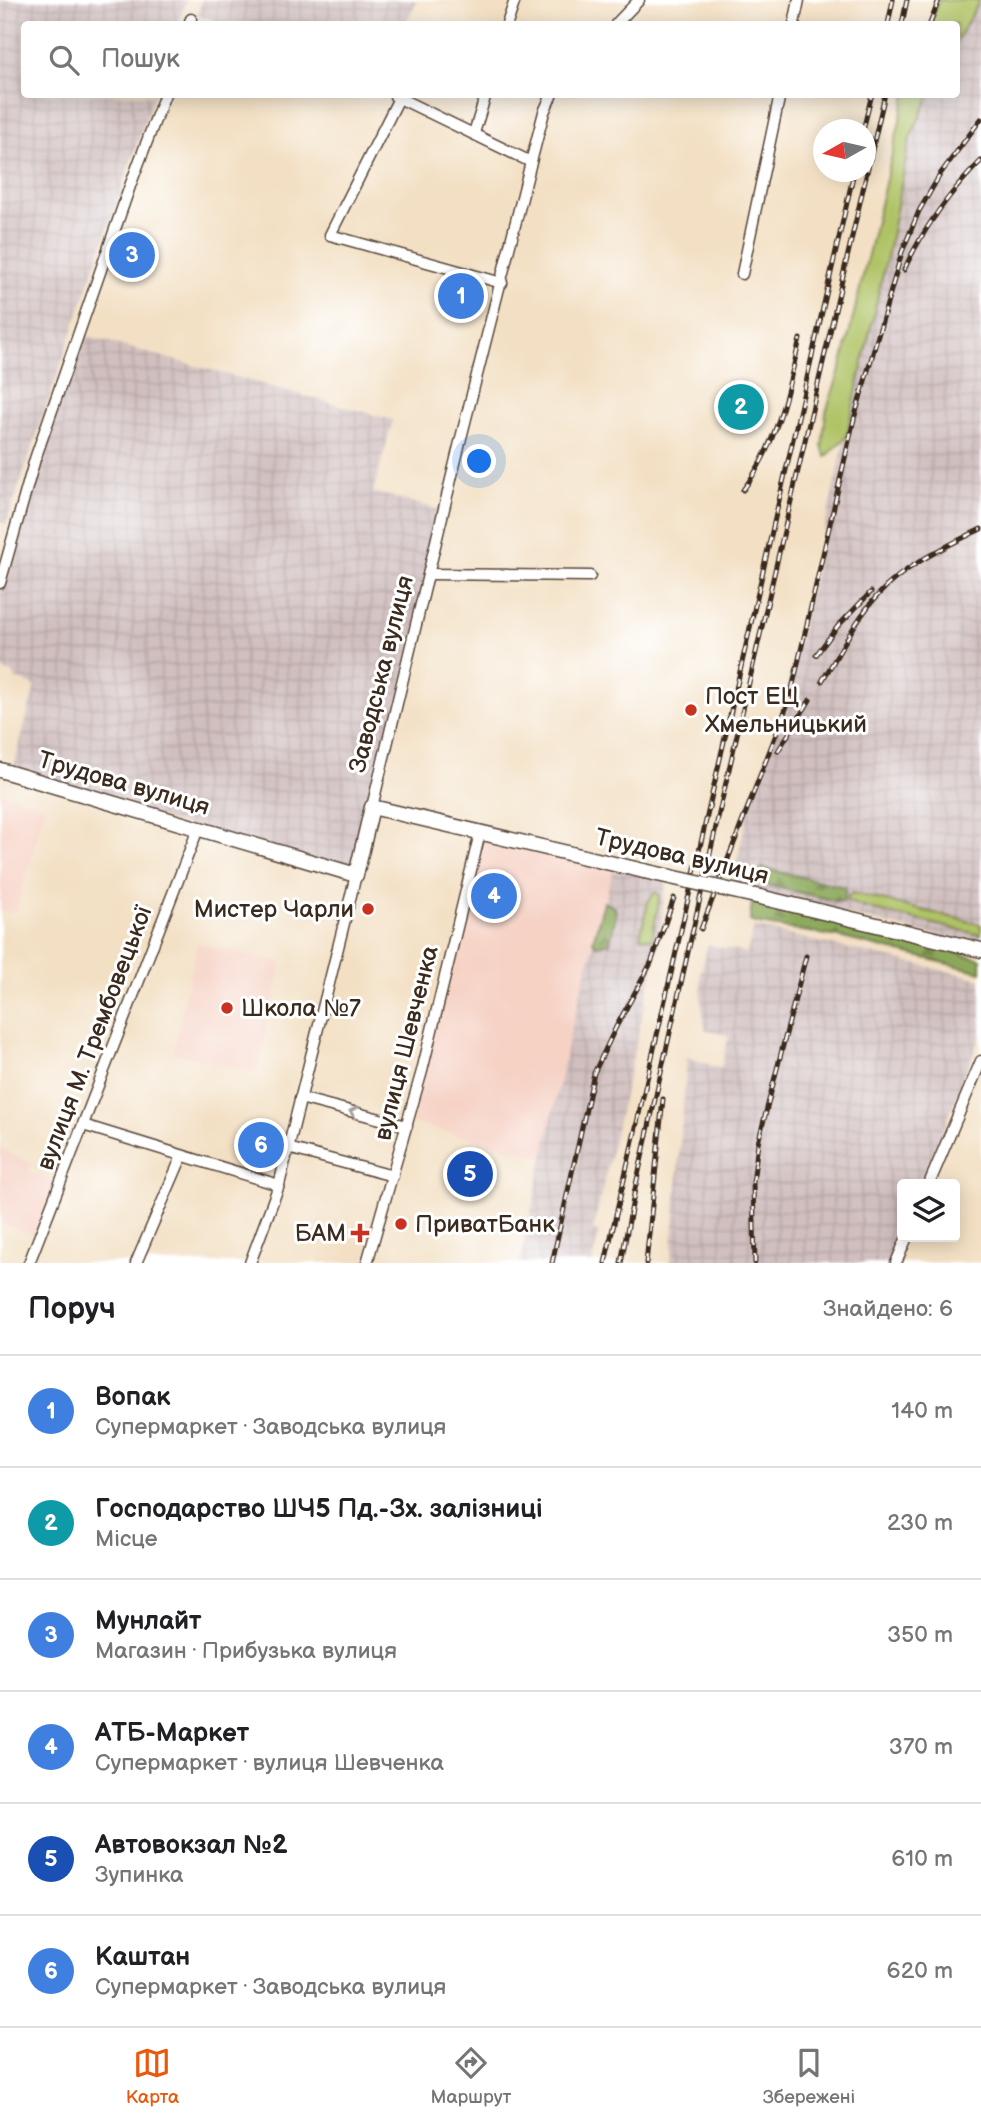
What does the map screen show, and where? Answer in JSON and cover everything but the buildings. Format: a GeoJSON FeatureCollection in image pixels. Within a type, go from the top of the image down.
{"type":"FeatureCollection","features":[{"type":"Feature","properties":{"kind":"main road","name":"Трудова вулиця"},"geometry":{"type":"LineString","coordinates":[[0,770],[356,876]]}},
{"type":"Feature","properties":{"kind":"main road","name":"Трудова вулиця"},"geometry":{"type":"LineString","coordinates":[[372,807],[981,950]]}},
{"type":"Feature","properties":{"kind":"main road","name":"Заводська вулиця"},"geometry":{"type":"LineString","coordinates":[[356,876],[372,807]]}},
{"type":"Feature","properties":{"kind":"street"},"geometry":{"type":"LineString","coordinates":[[509,21],[515,0]]}},
{"type":"Feature","properties":{"kind":"street"},"geometry":{"type":"LineString","coordinates":[[619,21],[639,0]]}},
{"type":"Feature","properties":{"kind":"street"},"geometry":{"type":"LineString","coordinates":[[795,21],[799,0]]}},
{"type":"Feature","properties":{"kind":"street"},"geometry":{"type":"LineString","coordinates":[[0,583],[35,459],[163,98]]}},
{"type":"Feature","properties":{"kind":"street"},"geometry":{"type":"LineString","coordinates":[[395,98],[330,234],[502,283]]}},
{"type":"Feature","properties":{"kind":"street"},"geometry":{"type":"LineString","coordinates":[[400,98],[531,162]]}},
{"type":"Feature","properties":{"kind":"street"},"geometry":{"type":"LineString","coordinates":[[474,133],[485,98]]}},
{"type":"Feature","properties":{"kind":"street","name":"Заводська вулиця"},"geometry":{"type":"LineString","coordinates":[[372,807],[531,162],[544,111],[550,98]]}},
{"type":"Feature","properties":{"kind":"street"},"geometry":{"type":"LineString","coordinates":[[741,274],[779,98]]}},
{"type":"Feature","properties":{"kind":"street"},"geometry":{"type":"LineString","coordinates":[[429,574],[590,576]]}},
{"type":"Feature","properties":{"kind":"street","name":"вулиця М. Трембовецької"},"geometry":{"type":"LineString","coordinates":[[29,1263],[198,829]]}},
{"type":"Feature","properties":{"kind":"street","name":"вулиця Шевченка"},"geometry":{"type":"LineString","coordinates":[[367,1263],[407,1126],[480,832]]}},
{"type":"Feature","properties":{"kind":"street","name":"Заводська вулиця"},"geometry":{"type":"LineString","coordinates":[[250,1263],[279,1185],[356,876]]}},
{"type":"Feature","properties":{"kind":"street"},"geometry":{"type":"LineString","coordinates":[[931,1179],[981,1061]]}},
{"type":"Feature","properties":{"kind":"street"},"geometry":{"type":"LineString","coordinates":[[300,1098],[407,1126]]}},
{"type":"Feature","properties":{"kind":"street"},"geometry":{"type":"LineString","coordinates":[[83,1125],[279,1185]]}},
{"type":"Feature","properties":{"kind":"street"},"geometry":{"type":"LineString","coordinates":[[288,1148],[393,1175]]}},
{"type":"Feature","properties":{"kind":"street"},"geometry":{"type":"LineString","coordinates":[[136,1263],[182,1156]]}},
{"type":"Feature","properties":{"kind":"street"},"geometry":{"type":"LineString","coordinates":[[896,1263],[905,1242]]}},
{"type":"Feature","properties":{"kind":"shaded area"},"geometry":{"type":"Polygon","coordinates":[[[0,0],[186,0],[179,21],[21,21],[21,98],[153,98],[6,524],[0,522],[0,0]]]}},
{"type":"Feature","properties":{"kind":"shaded area"},"geometry":{"type":"Polygon","coordinates":[[[202,0],[417,0],[406,21],[215,21],[197,15],[202,0]]]}},
{"type":"Feature","properties":{"kind":"shaded area"},"geometry":{"type":"Polygon","coordinates":[[[981,0],[981,946],[731,888],[749,806],[783,709],[888,252],[910,138],[929,98],[960,98],[960,36],[981,0]]]}},
{"type":"Feature","properties":{"kind":"shaded area"},"geometry":{"type":"Polygon","coordinates":[[[79,334],[393,420],[373,492],[444,511],[356,875],[12,774],[35,686],[0,669],[0,583],[79,334]]]}},
{"type":"Feature","properties":{"kind":"shaded area"},"geometry":{"type":"Polygon","coordinates":[[[0,792],[46,806],[16,909],[8,913],[0,911],[0,792]]]}},
{"type":"Feature","properties":{"kind":"shaded area"},"geometry":{"type":"Polygon","coordinates":[[[483,837],[614,867],[571,1029],[545,1158],[412,1123],[483,837]]]}},
{"type":"Feature","properties":{"kind":"shaded area"},"geometry":{"type":"Polygon","coordinates":[[[614,867],[666,880],[658,947],[593,1230],[599,1233],[592,1263],[520,1263],[571,1029],[614,867]]]}},
{"type":"Feature","properties":{"kind":"shaded area"},"geometry":{"type":"Polygon","coordinates":[[[754,927],[981,979],[981,1035],[924,1179],[897,1179],[897,1242],[899,1242],[891,1263],[671,1263],[687,1057],[721,1069],[729,1036],[705,1029],[701,972],[708,945],[747,953],[754,927]]]}},
{"type":"Feature","properties":{"kind":"shaded area","name":"Школа №7"},"geometry":{"type":"Polygon","coordinates":[[[197,943],[282,963],[257,1073],[173,1053],[197,943]]]}},
{"type":"Feature","properties":{"kind":"shaded area"},"geometry":{"type":"Polygon","coordinates":[[[0,1148],[31,1164],[29,1172],[54,1182],[34,1236],[0,1223],[0,1148]]]}},
{"type":"Feature","properties":{"kind":"green space"},"geometry":{"type":"Polygon","coordinates":[[[939,0],[980,0],[960,36],[960,21],[931,21],[939,0]]]}},
{"type":"Feature","properties":{"kind":"green space"},"geometry":{"type":"Polygon","coordinates":[[[905,98],[929,98],[910,138],[888,252],[846,437],[826,457],[822,447],[826,412],[842,364],[905,98]]]}},
{"type":"Feature","properties":{"kind":"green space"},"geometry":{"type":"Polygon","coordinates":[[[762,868],[845,887],[844,901],[767,885],[761,881],[759,874],[762,868]]]}},
{"type":"Feature","properties":{"kind":"green space"},"geometry":{"type":"Polygon","coordinates":[[[655,892],[660,895],[652,939],[640,937],[648,902],[655,892]]]}},
{"type":"Feature","properties":{"kind":"green space"},"geometry":{"type":"Polygon","coordinates":[[[853,893],[975,923],[981,925],[981,935],[865,908],[847,901],[848,896],[853,893]]]}},
{"type":"Feature","properties":{"kind":"green space"},"geometry":{"type":"Polygon","coordinates":[[[604,902],[615,908],[616,913],[610,943],[596,945],[593,941],[604,902]]]}},
{"type":"Feature","properties":{"kind":"green space"},"geometry":{"type":"Polygon","coordinates":[[[752,902],[981,959],[981,972],[839,937],[759,924],[750,921],[752,902]]]}},
{"type":"Feature","properties":{"kind":"railway"},"geometry":{"type":"LineString","coordinates":[[889,21],[893,0]]}},
{"type":"Feature","properties":{"kind":"railway"},"geometry":{"type":"LineString","coordinates":[[903,21],[907,0]]}},
{"type":"Feature","properties":{"kind":"railway"},"geometry":{"type":"LineString","coordinates":[[931,21],[939,0]]}},
{"type":"Feature","properties":{"kind":"railway"},"geometry":{"type":"LineString","coordinates":[[866,119],[871,98]]}},
{"type":"Feature","properties":{"kind":"railway"},"geometry":{"type":"LineString","coordinates":[[621,1263],[724,791],[884,98]]}},
{"type":"Feature","properties":{"kind":"railway"},"geometry":{"type":"LineString","coordinates":[[701,929],[790,698],[854,419],[902,252],[919,211],[941,173],[981,119]]}},
{"type":"Feature","properties":{"kind":"railway"},"geometry":{"type":"LineString","coordinates":[[904,270],[938,212],[981,161]]}},
{"type":"Feature","properties":{"kind":"railway"},"geometry":{"type":"LineString","coordinates":[[605,1263],[852,182]]}},
{"type":"Feature","properties":{"kind":"railway"},"geometry":{"type":"LineString","coordinates":[[743,490],[773,437],[800,339]]}},
{"type":"Feature","properties":{"kind":"railway"},"geometry":{"type":"LineString","coordinates":[[822,681],[862,615],[889,584],[926,558],[981,529]]}},
{"type":"Feature","properties":{"kind":"railway"},"geometry":{"type":"LineString","coordinates":[[816,655],[838,626],[871,592]]}},
{"type":"Feature","properties":{"kind":"railway"},"geometry":{"type":"LineString","coordinates":[[778,751],[810,700]]}},
{"type":"Feature","properties":{"kind":"railway"},"geometry":{"type":"LineString","coordinates":[[552,1263],[594,1073],[651,963],[674,898]]}},
{"type":"Feature","properties":{"kind":"railway"},"geometry":{"type":"LineString","coordinates":[[755,1263],[753,1183],[758,1143],[806,956]]}},
{"type":"Feature","properties":{"kind":"railway"},"geometry":{"type":"LineString","coordinates":[[646,1263],[663,1099]]}},
{"type":"Feature","properties":{"kind":"place","name":"Мунлайт"},"geometry":{"type":"Point","coordinates":[132,255]}},
{"type":"Feature","properties":{"kind":"place","name":"Вопак"},"geometry":{"type":"Point","coordinates":[461,296]}},
{"type":"Feature","properties":{"kind":"place","name":"Господарство ШЧ5 Пд.-Зх. залізниці"},"geometry":{"type":"Point","coordinates":[741,407]}},
{"type":"Feature","properties":{"kind":"place","name":"Пост ЕЦ Хмельницький"},"geometry":{"type":"Point","coordinates":[691,710]}},
{"type":"Feature","properties":{"kind":"place","name":"АТБ-Маркет"},"geometry":{"type":"Point","coordinates":[494,896]}},
{"type":"Feature","properties":{"kind":"place","name":"Мистер Чарли"},"geometry":{"type":"Point","coordinates":[368,909]}},
{"type":"Feature","properties":{"kind":"place","name":"Школа №7"},"geometry":{"type":"Point","coordinates":[227,1008]}},
{"type":"Feature","properties":{"kind":"place","name":"Каштан"},"geometry":{"type":"Point","coordinates":[261,1145]}},
{"type":"Feature","properties":{"kind":"place","name":"Автовокзал №2"},"geometry":{"type":"Point","coordinates":[470,1174]}},
{"type":"Feature","properties":{"kind":"place","name":"ПриватБанк"},"geometry":{"type":"Point","coordinates":[401,1224]}},
{"type":"Feature","properties":{"kind":"place","name":"БАМ"},"geometry":{"type":"Point","coordinates":[360,1233]}}]}
